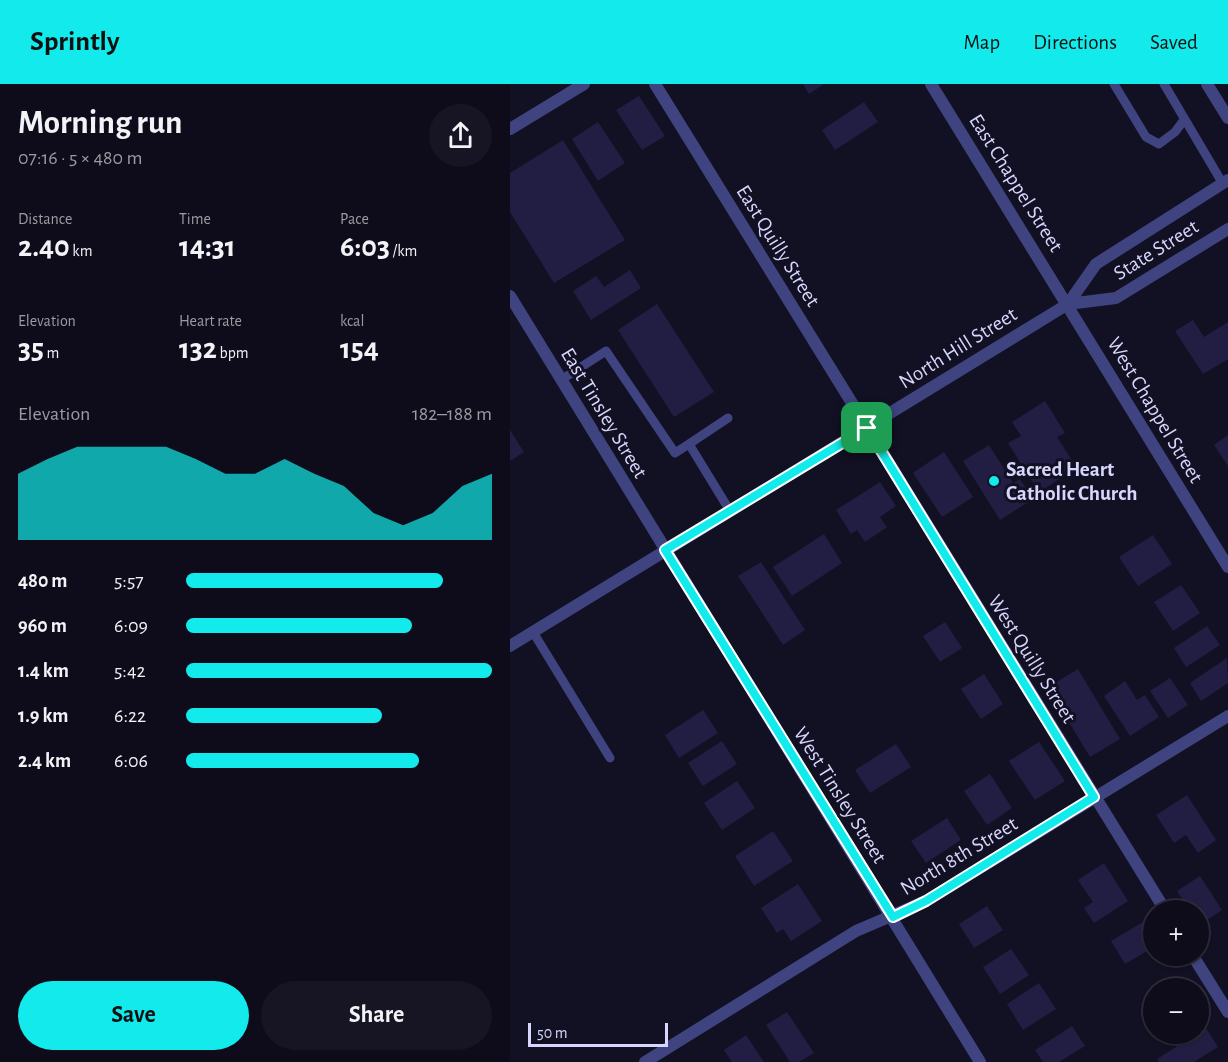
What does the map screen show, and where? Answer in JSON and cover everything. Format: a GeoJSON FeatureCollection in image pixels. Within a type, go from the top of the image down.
{"type":"FeatureCollection","features":[{"type":"Feature","properties":{"kind":"street"},"geometry":{"type":"LineString","coordinates":[[510,129],[584,84]]}},
{"type":"Feature","properties":{"kind":"street","name":"East Quilly Street"},"geometry":{"type":"LineString","coordinates":[[656,84],[867,428]]}},
{"type":"Feature","properties":{"kind":"street","name":"East Chappel Street"},"geometry":{"type":"LineString","coordinates":[[931,84],[1068,303]]}},
{"type":"Feature","properties":{"kind":"street"},"geometry":{"type":"LineString","coordinates":[[1207,84],[1228,118]]}},
{"type":"Feature","properties":{"kind":"street","name":"North Hill Street"},"geometry":{"type":"LineString","coordinates":[[510,646],[1068,303],[1096,264],[1225,182]]}},
{"type":"Feature","properties":{"kind":"street","name":"State Street"},"geometry":{"type":"LineString","coordinates":[[1068,303],[1116,298],[1228,229]]}},
{"type":"Feature","properties":{"kind":"street","name":"East Tinsley Street"},"geometry":{"type":"LineString","coordinates":[[510,296],[665,550]]}},
{"type":"Feature","properties":{"kind":"street","name":"West Chappel Street"},"geometry":{"type":"LineString","coordinates":[[1068,303],[1228,567]]}},
{"type":"Feature","properties":{"kind":"street","name":"West Quilly Street"},"geometry":{"type":"LineString","coordinates":[[867,428],[1159,900]]}},
{"type":"Feature","properties":{"kind":"street","name":"West Tinsley Street"},"geometry":{"type":"LineString","coordinates":[[665,550],[893,917],[980,1062]]}},
{"type":"Feature","properties":{"kind":"street","name":"North 8th Street"},"geometry":{"type":"LineString","coordinates":[[645,1062],[856,931],[926,901],[1228,716]]}},
{"type":"Feature","properties":{"kind":"street"},"geometry":{"type":"LineString","coordinates":[[1199,966],[1228,1012]]}},
{"type":"Feature","properties":{"kind":"lane"},"geometry":{"type":"LineString","coordinates":[[1114,84],[1146,137],[1159,144],[1175,132],[1185,120]]}},
{"type":"Feature","properties":{"kind":"lane"},"geometry":{"type":"LineString","coordinates":[[1164,84],[1225,182]]}},
{"type":"Feature","properties":{"kind":"lane"},"geometry":{"type":"LineString","coordinates":[[561,380],[606,351],[675,453],[728,418]]}},
{"type":"Feature","properties":{"kind":"lane"},"geometry":{"type":"LineString","coordinates":[[689,444],[730,511]]}},
{"type":"Feature","properties":{"kind":"lane"},"geometry":{"type":"LineString","coordinates":[[532,632],[610,758]]}},
{"type":"Feature","properties":{"kind":"building"},"geometry":{"type":"Polygon","coordinates":[[[803,84],[824,84],[809,94],[803,84]]]}},
{"type":"Feature","properties":{"kind":"building"},"geometry":{"type":"Polygon","coordinates":[[[639,96],[665,136],[642,150],[616,110],[639,96]]]}},
{"type":"Feature","properties":{"kind":"building"},"geometry":{"type":"Polygon","coordinates":[[[864,102],[878,122],[835,150],[822,130],[864,102]]]}},
{"type":"Feature","properties":{"kind":"building"},"geometry":{"type":"Polygon","coordinates":[[[598,122],[625,163],[598,181],[572,139],[598,122]]]}},
{"type":"Feature","properties":{"kind":"building"},"geometry":{"type":"Polygon","coordinates":[[[563,140],[625,240],[554,283],[510,212],[510,173],[563,140]]]}},
{"type":"Feature","properties":{"kind":"building"},"geometry":{"type":"Polygon","coordinates":[[[630,270],[641,288],[591,320],[573,291],[596,276],[604,287],[630,270]]]}},
{"type":"Feature","properties":{"kind":"building"},"geometry":{"type":"Polygon","coordinates":[[[657,304],[714,392],[674,417],[618,330],[657,304]]]}},
{"type":"Feature","properties":{"kind":"building"},"geometry":{"type":"Polygon","coordinates":[[[1193,320],[1204,337],[1228,322],[1228,359],[1203,374],[1175,331],[1193,320]]]}},
{"type":"Feature","properties":{"kind":"building"},"geometry":{"type":"Polygon","coordinates":[[[1045,401],[1065,433],[1057,437],[1077,468],[1039,492],[1008,443],[1021,436],[1012,422],[1045,401]]]}},
{"type":"Feature","properties":{"kind":"building"},"geometry":{"type":"Polygon","coordinates":[[[510,430],[524,452],[510,461],[510,430]]]}},
{"type":"Feature","properties":{"kind":"building"},"geometry":{"type":"Polygon","coordinates":[[[1228,435],[1228,466],[1214,445],[1228,435]]]}},
{"type":"Feature","properties":{"kind":"building","name":"Sacred Heart Catholic Church"},"geometry":{"type":"Polygon","coordinates":[[[989,445],[1013,483],[1020,479],[1033,499],[1000,520],[963,461],[989,445]]]}},
{"type":"Feature","properties":{"kind":"building"},"geometry":{"type":"Polygon","coordinates":[[[944,452],[973,497],[942,517],[913,473],[944,452]]]}},
{"type":"Feature","properties":{"kind":"building"},"geometry":{"type":"Polygon","coordinates":[[[880,482],[896,506],[880,517],[887,527],[865,542],[857,530],[851,534],[836,510],[880,482]]]}},
{"type":"Feature","properties":{"kind":"building"},"geometry":{"type":"Polygon","coordinates":[[[824,534],[842,563],[792,596],[773,567],[824,534]]]}},
{"type":"Feature","properties":{"kind":"building"},"geometry":{"type":"Polygon","coordinates":[[[1153,535],[1172,564],[1138,586],[1119,557],[1153,535]]]}},
{"type":"Feature","properties":{"kind":"building"},"geometry":{"type":"Polygon","coordinates":[[[761,562],[805,630],[783,645],[738,576],[761,562]]]}},
{"type":"Feature","properties":{"kind":"building"},"geometry":{"type":"Polygon","coordinates":[[[1181,585],[1200,613],[1173,631],[1154,602],[1181,585]]]}},
{"type":"Feature","properties":{"kind":"building"},"geometry":{"type":"Polygon","coordinates":[[[945,622],[962,648],[940,662],[923,636],[945,622]]]}},
{"type":"Feature","properties":{"kind":"building"},"geometry":{"type":"Polygon","coordinates":[[[1207,626],[1220,645],[1186,667],[1174,648],[1207,626]]]}},
{"type":"Feature","properties":{"kind":"building"},"geometry":{"type":"Polygon","coordinates":[[[1227,658],[1228,683],[1201,701],[1190,683],[1227,658]]]}},
{"type":"Feature","properties":{"kind":"building"},"geometry":{"type":"Polygon","coordinates":[[[1078,669],[1120,739],[1090,757],[1048,687],[1078,669]]]}},
{"type":"Feature","properties":{"kind":"building"},"geometry":{"type":"Polygon","coordinates":[[[984,674],[1003,704],[981,719],[961,689],[984,674]]]}},
{"type":"Feature","properties":{"kind":"building"},"geometry":{"type":"Polygon","coordinates":[[[1170,678],[1188,705],[1168,718],[1150,691],[1170,678]]]}},
{"type":"Feature","properties":{"kind":"building"},"geometry":{"type":"Polygon","coordinates":[[[1125,681],[1137,700],[1145,695],[1159,717],[1130,736],[1104,696],[1125,681]]]}},
{"type":"Feature","properties":{"kind":"building"},"geometry":{"type":"Polygon","coordinates":[[[703,710],[718,733],[679,758],[665,735],[703,710]]]}},
{"type":"Feature","properties":{"kind":"building"},"geometry":{"type":"Polygon","coordinates":[[[722,741],[737,764],[703,786],[688,763],[722,741]]]}},
{"type":"Feature","properties":{"kind":"building"},"geometry":{"type":"Polygon","coordinates":[[[1039,742],[1065,781],[1035,800],[1009,761],[1039,742]]]}},
{"type":"Feature","properties":{"kind":"building"},"geometry":{"type":"Polygon","coordinates":[[[896,744],[911,767],[870,793],[855,770],[896,744]]]}},
{"type":"Feature","properties":{"kind":"building"},"geometry":{"type":"Polygon","coordinates":[[[990,774],[1012,808],[987,825],[964,791],[990,774]]]}},
{"type":"Feature","properties":{"kind":"building"},"geometry":{"type":"Polygon","coordinates":[[[737,781],[755,808],[722,830],[704,803],[737,781]]]}},
{"type":"Feature","properties":{"kind":"building"},"geometry":{"type":"Polygon","coordinates":[[[1187,795],[1216,840],[1198,853],[1186,835],[1174,843],[1156,815],[1187,795]]]}},
{"type":"Feature","properties":{"kind":"building"},"geometry":{"type":"Polygon","coordinates":[[[947,818],[961,840],[926,863],[911,841],[947,818]]]}},
{"type":"Feature","properties":{"kind":"building"},"geometry":{"type":"Polygon","coordinates":[[[773,831],[793,861],[754,886],[735,856],[773,831]]]}},
{"type":"Feature","properties":{"kind":"building"},"geometry":{"type":"Polygon","coordinates":[[[1104,863],[1128,901],[1094,923],[1084,908],[1093,902],[1078,880],[1104,863]]]}},
{"type":"Feature","properties":{"kind":"building"},"geometry":{"type":"Polygon","coordinates":[[[1200,876],[1222,910],[1209,919],[1209,900],[1183,900],[1177,891],[1200,876]]]}},
{"type":"Feature","properties":{"kind":"building"},"geometry":{"type":"Polygon","coordinates":[[[798,884],[822,921],[791,941],[783,929],[777,933],[761,908],[798,884]]]}},
{"type":"Feature","properties":{"kind":"building"},"geometry":{"type":"Polygon","coordinates":[[[987,906],[1003,930],[974,948],[959,924],[987,906]]]}},
{"type":"Feature","properties":{"kind":"building"},"geometry":{"type":"Polygon","coordinates":[[[1143,922],[1143,953],[1125,964],[1111,941],[1143,922]]]}},
{"type":"Feature","properties":{"kind":"building"},"geometry":{"type":"Polygon","coordinates":[[[1011,949],[1029,975],[1000,994],[983,967],[1011,949]]]}},
{"type":"Feature","properties":{"kind":"building"},"geometry":{"type":"Polygon","coordinates":[[[1039,983],[1056,1009],[1023,1030],[1007,1004],[1039,983]]]}},
{"type":"Feature","properties":{"kind":"building"},"geometry":{"type":"Polygon","coordinates":[[[787,1012],[814,1053],[799,1062],[790,1062],[766,1025],[787,1012]]]}},
{"type":"Feature","properties":{"kind":"building"},"geometry":{"type":"Polygon","coordinates":[[[1072,1026],[1085,1046],[1059,1062],[1043,1062],[1035,1050],[1072,1026]]]}},
{"type":"Feature","properties":{"kind":"building"},"geometry":{"type":"Polygon","coordinates":[[[1209,1033],[1218,1047],[1194,1062],[1159,1062],[1157,1059],[1181,1044],[1209,1044],[1209,1033]]]}},
{"type":"Feature","properties":{"kind":"building"},"geometry":{"type":"Polygon","coordinates":[[[746,1035],[764,1062],[732,1062],[724,1050],[746,1035]]]}},
{"type":"Feature","properties":{"kind":"place","name":"Sacred Heart Catholic Church"},"geometry":{"type":"Point","coordinates":[994,481]}},
{"type":"Feature","properties":{"kind":"route"},"geometry":{"type":"LineString","coordinates":[[867,428],[1094,797],[926,901],[893,917],[665,550],[867,428]]}}]}
